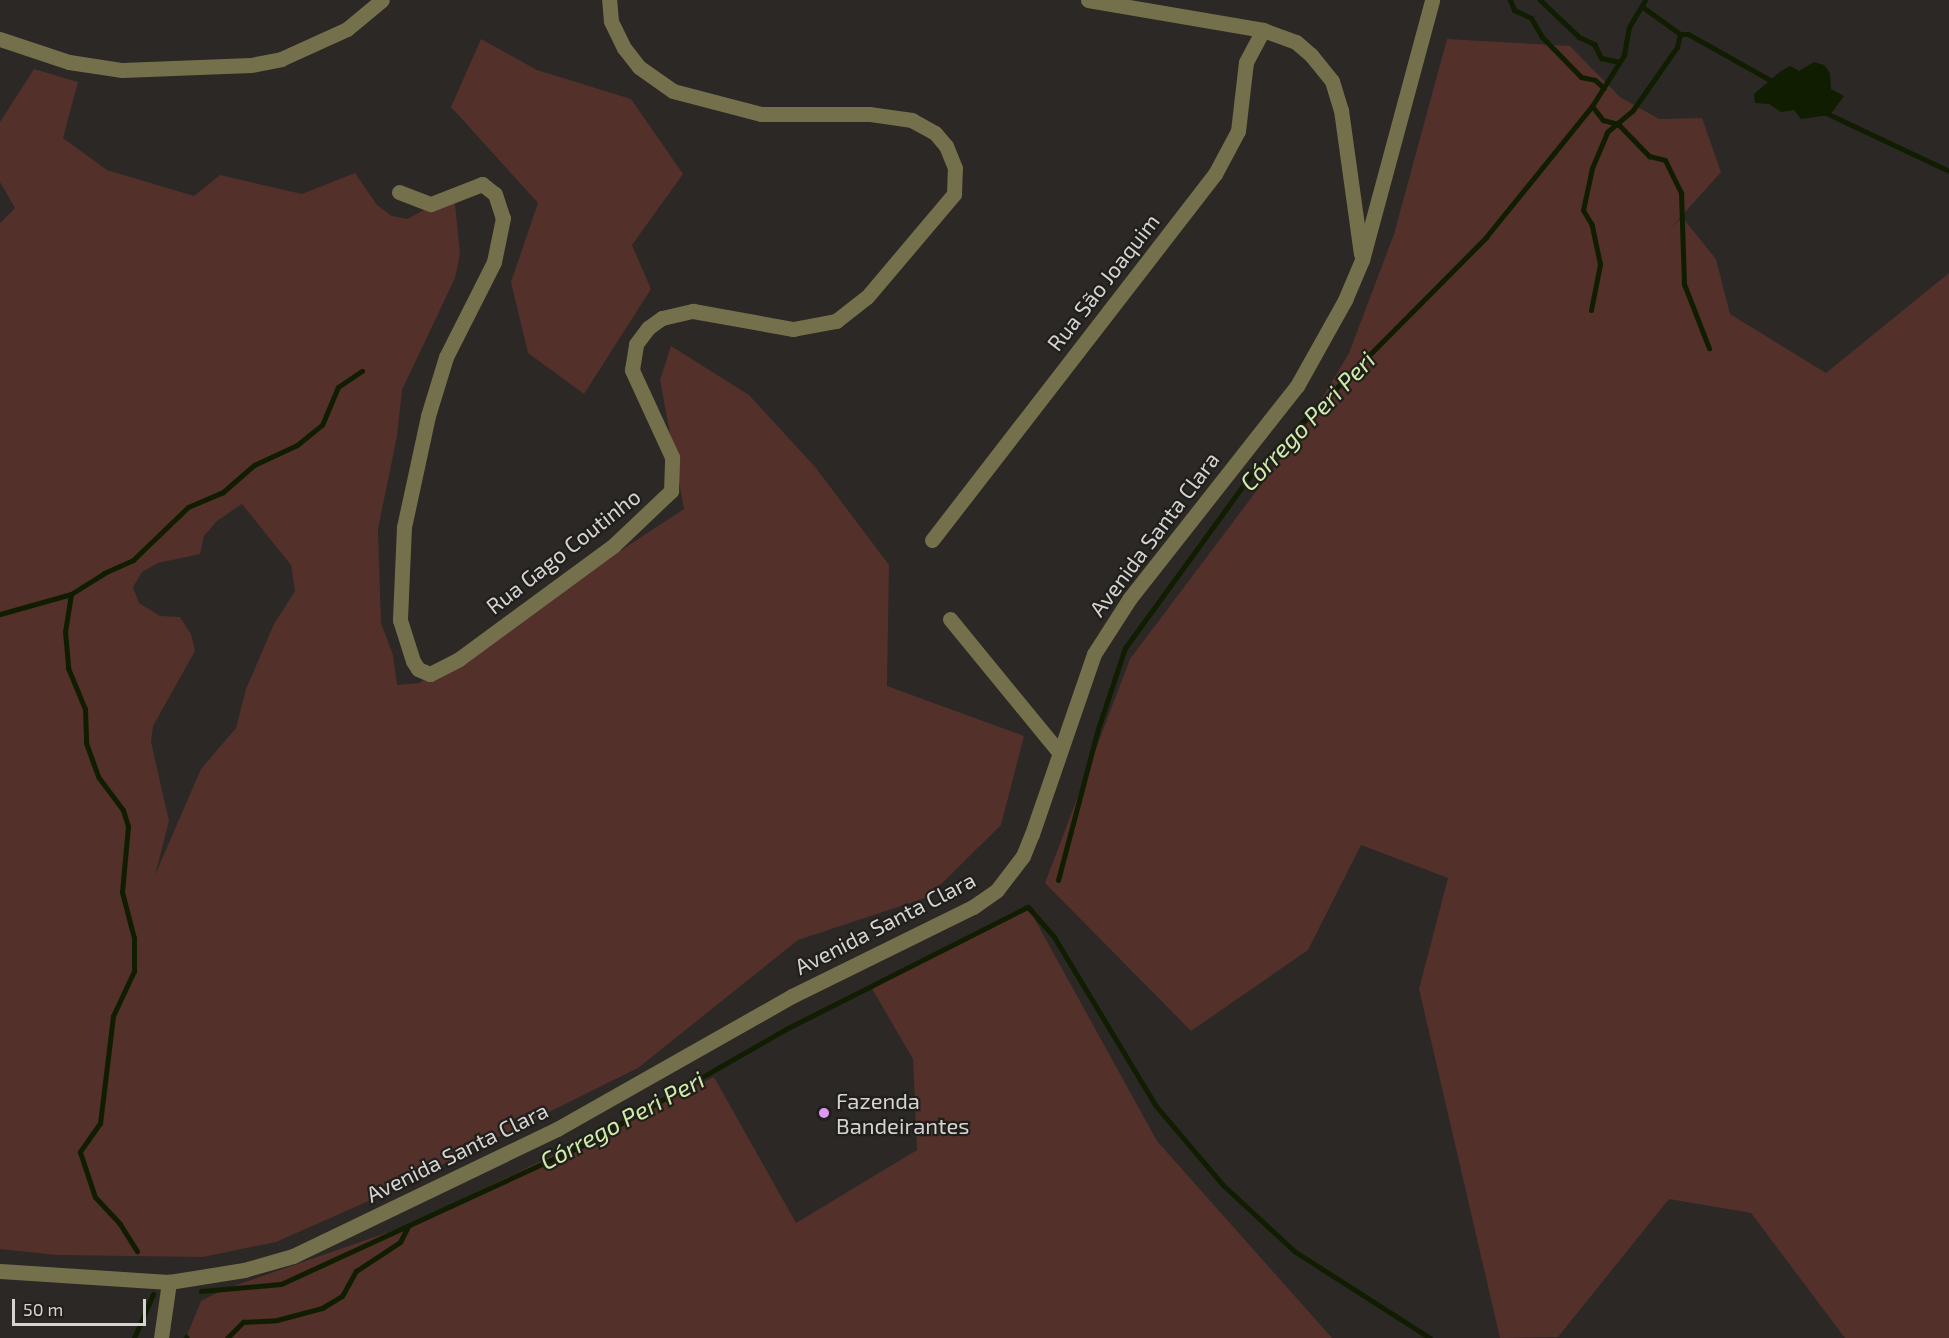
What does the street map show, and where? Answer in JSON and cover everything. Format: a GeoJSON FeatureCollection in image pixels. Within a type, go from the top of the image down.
{"type":"FeatureCollection","features":[{"type":"Feature","properties":{"kind":"street"},"geometry":{"type":"LineString","coordinates":[[0,39],[69,62],[122,70],[251,65],[281,59],[347,29],[382,0]]}},
{"type":"Feature","properties":{"kind":"street","name":"Rua Gago Coutinho"},"geometry":{"type":"LineString","coordinates":[[399,192],[431,204],[482,184],[495,194],[503,218],[494,262],[443,368],[428,416],[404,527],[400,620],[418,669],[430,674],[459,659],[614,545],[671,491],[672,457],[632,370],[636,344],[648,328],[662,318],[693,311],[793,329],[836,321],[867,297],[954,194],[955,168],[946,146],[935,132],[912,120],[870,114],[761,114],[674,91],[639,67],[624,48],[611,21],[609,0]]}},
{"type":"Feature","properties":{"kind":"street"},"geometry":{"type":"LineString","coordinates":[[1088,0],[1263,30],[1296,42],[1324,67],[1332,81],[1341,110],[1362,260]]}},
{"type":"Feature","properties":{"kind":"street","name":"Avenida Santa Clara"},"geometry":{"type":"LineString","coordinates":[[0,1271],[169,1282],[213,1277],[293,1256],[557,1129],[792,996],[973,908],[997,890],[1023,856],[1084,677],[1105,637],[1175,538],[1297,386],[1319,352],[1362,260],[1432,0]]}},
{"type":"Feature","properties":{"kind":"street","name":"Rua São Joaquim"},"geometry":{"type":"LineString","coordinates":[[932,540],[1215,174],[1238,131],[1246,62],[1263,30]]}},
{"type":"Feature","properties":{"kind":"street"},"geometry":{"type":"LineString","coordinates":[[950,619],[1059,752]]}},
{"type":"Feature","properties":{"kind":"street"},"geometry":{"type":"LineString","coordinates":[[161,1338],[169,1282]]}},
{"type":"Feature","properties":{"kind":"shaded area"},"geometry":{"type":"Polygon","coordinates":[[[481,39],[537,70],[631,99],[683,174],[632,245],[651,289],[584,394],[528,353],[511,282],[538,203],[451,107],[481,39]]]}},
{"type":"Feature","properties":{"kind":"shaded area"},"geometry":{"type":"Polygon","coordinates":[[[1447,39],[1570,46],[1620,97],[1659,119],[1702,118],[1721,172],[1669,230],[1682,217],[1716,259],[1730,314],[1826,373],[1949,273],[1949,1338],[1845,1338],[1751,1213],[1669,1199],[1558,1337],[1500,1338],[1419,989],[1448,878],[1361,845],[1308,950],[1191,1031],[1045,883],[1130,659],[1306,425],[1349,353],[1394,234],[1447,39]]]}},
{"type":"Feature","properties":{"kind":"shaded area"},"geometry":{"type":"Polygon","coordinates":[[[1814,62],[1824,65],[1830,73],[1831,89],[1844,96],[1830,115],[1801,119],[1794,110],[1781,112],[1769,104],[1755,103],[1754,94],[1781,71],[1790,66],[1799,71],[1814,62]]]}},
{"type":"Feature","properties":{"kind":"shaded area"},"geometry":{"type":"Polygon","coordinates":[[[34,69],[78,82],[63,138],[107,170],[194,196],[220,175],[302,194],[355,173],[377,205],[392,216],[407,219],[445,199],[455,204],[460,254],[455,278],[402,390],[397,436],[378,529],[381,623],[393,655],[397,685],[419,683],[684,509],[660,380],[671,346],[749,395],[816,468],[889,565],[887,686],[1024,736],[1001,825],[928,897],[798,940],[638,1068],[371,1200],[276,1242],[203,1257],[56,1255],[0,1249],[0,223],[15,208],[0,182],[0,122],[34,69]],[[242,504],[217,521],[204,536],[200,554],[158,563],[142,572],[133,587],[139,603],[160,616],[180,617],[191,634],[195,651],[153,726],[151,742],[169,821],[155,875],[201,769],[236,728],[246,689],[274,624],[295,591],[291,565],[242,504]]]}},
{"type":"Feature","properties":{"kind":"shaded area"},"geometry":{"type":"Polygon","coordinates":[[[1028,907],[1157,1141],[1332,1338],[186,1338],[201,1301],[225,1289],[409,1225],[714,1077],[796,1223],[917,1150],[913,1059],[871,987],[1028,907]]]}},
{"type":"Feature","properties":{"kind":"waterway"},"geometry":{"type":"LineString","coordinates":[[1510,0],[1514,10],[1531,18],[1542,37],[1581,77],[1595,80],[1604,88]]}},
{"type":"Feature","properties":{"kind":"waterway"},"geometry":{"type":"LineString","coordinates":[[1540,0],[1579,37],[1594,44],[1601,58],[1620,62]]}},
{"type":"Feature","properties":{"kind":"waterway","name":"Córrego Peri Peri"},"geometry":{"type":"LineString","coordinates":[[1058,880],[1097,732],[1125,648],[1253,472],[1486,237],[1592,106],[1624,55],[1629,27],[1645,0]]}},
{"type":"Feature","properties":{"kind":"waterway"},"geometry":{"type":"LineString","coordinates":[[1644,8],[1680,34],[1688,34],[1777,84]]}},
{"type":"Feature","properties":{"kind":"waterway","name":"Córrego Peri Peri"},"geometry":{"type":"LineString","coordinates":[[1591,310],[1600,264],[1592,225],[1583,210],[1592,168],[1607,132],[1633,110],[1677,47],[1680,34]]}},
{"type":"Feature","properties":{"kind":"waterway","name":"Córrego Peri Peri"},"geometry":{"type":"LineString","coordinates":[[1592,106],[1603,120],[1618,124],[1649,156],[1665,160],[1681,193],[1684,284],[1709,348]]}},
{"type":"Feature","properties":{"kind":"waterway"},"geometry":{"type":"LineString","coordinates":[[1826,113],[1949,171]]}},
{"type":"Feature","properties":{"kind":"waterway"},"geometry":{"type":"LineString","coordinates":[[0,614],[71,594],[104,573],[133,560],[188,507],[223,492],[254,465],[297,445],[322,425],[338,387],[362,371]]}},
{"type":"Feature","properties":{"kind":"waterway"},"geometry":{"type":"LineString","coordinates":[[71,594],[65,631],[68,668],[85,709],[86,743],[99,778],[123,810],[128,826],[122,892],[134,938],[134,971],[113,1016],[100,1123],[80,1152],[95,1197],[120,1224],[137,1251]]}},
{"type":"Feature","properties":{"kind":"waterway","name":"Córrego Peri Peri"},"geometry":{"type":"LineString","coordinates":[[201,1291],[281,1284],[587,1143],[786,1029],[1028,907],[1054,937],[1156,1106],[1223,1185],[1294,1251],[1430,1338]]}},
{"type":"Feature","properties":{"kind":"waterway"},"geometry":{"type":"LineString","coordinates":[[227,1338],[243,1322],[277,1320],[322,1308],[342,1296],[356,1271],[400,1242],[408,1226]]}},
{"type":"Feature","properties":{"kind":"waterway"},"geometry":{"type":"LineString","coordinates":[[134,1338],[153,1294]]}},
{"type":"Feature","properties":{"kind":"place","name":"Fazenda Bandeirantes"},"geometry":{"type":"Point","coordinates":[824,1113]}}]}
